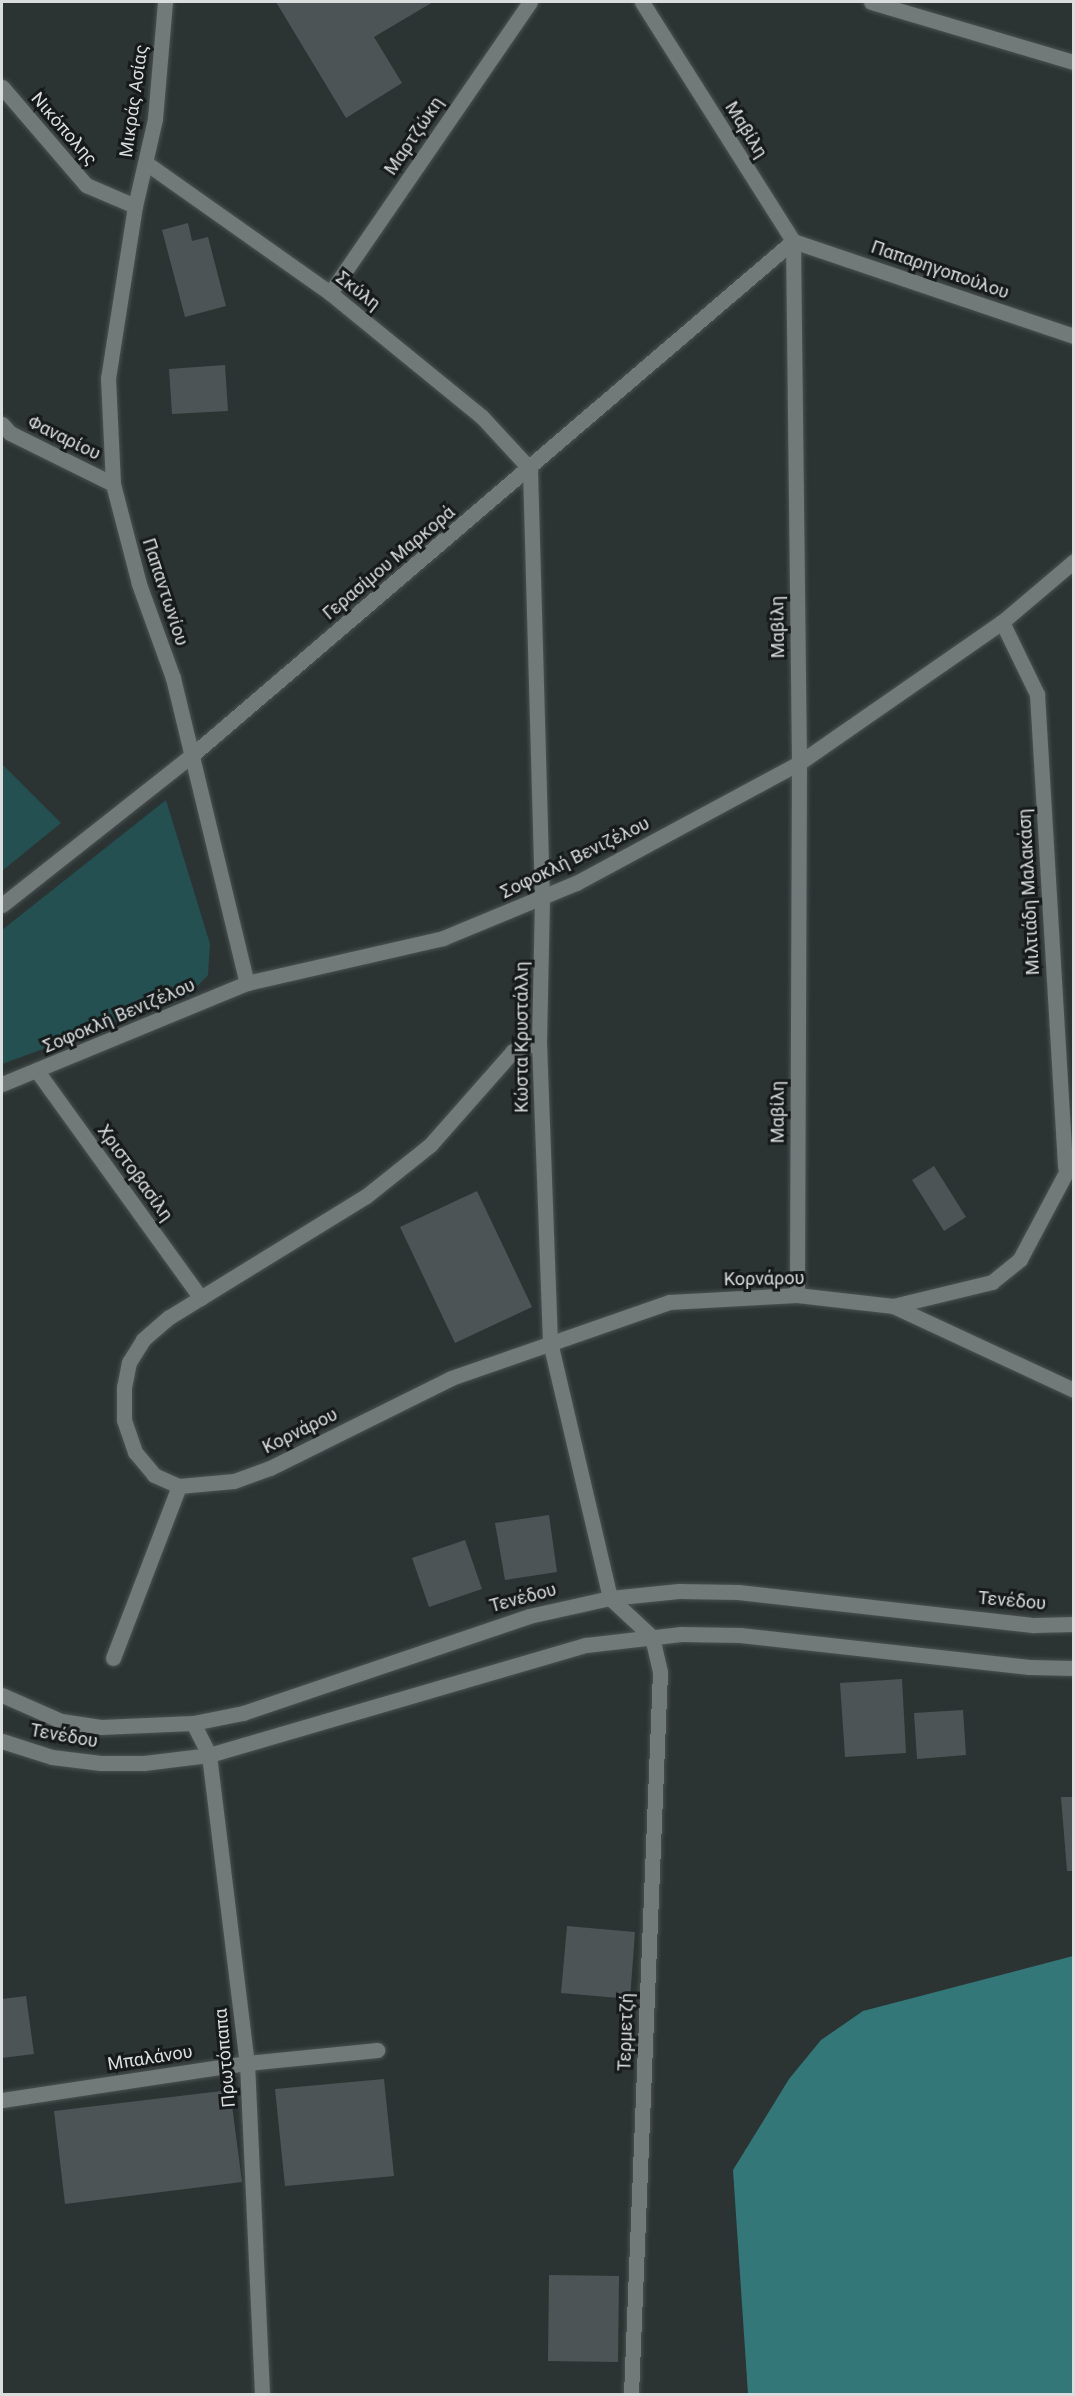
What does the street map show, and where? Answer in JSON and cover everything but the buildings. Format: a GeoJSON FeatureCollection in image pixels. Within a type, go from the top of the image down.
{"type":"FeatureCollection","features":[{"type":"Feature","properties":{"kind":"street","name":"Μικράς Ασίας"},"geometry":{"type":"LineString","coordinates":[[135,206],[146,162],[161,72],[165,2]]}},
{"type":"Feature","properties":{"kind":"street","name":"Μαρτζώκη"},"geometry":{"type":"LineString","coordinates":[[330,293],[530,2]]}},
{"type":"Feature","properties":{"kind":"street","name":"Μαβίλη"},"geometry":{"type":"LineString","coordinates":[[642,2],[793,241],[799,763],[797,1295]]}},
{"type":"Feature","properties":{"kind":"street"},"geometry":{"type":"LineString","coordinates":[[871,2],[1074,62]]}},
{"type":"Feature","properties":{"kind":"street","name":"Νικόπολης"},"geometry":{"type":"LineString","coordinates":[[2,87],[86,185],[135,206]]}},
{"type":"Feature","properties":{"kind":"street","name":"Σκύλη"},"geometry":{"type":"LineString","coordinates":[[146,162],[330,293],[482,417],[530,469]]}},
{"type":"Feature","properties":{"kind":"street","name":"Παπαντωνίου"},"geometry":{"type":"LineString","coordinates":[[135,206],[108,378],[113,484],[140,584],[173,678],[247,983]]}},
{"type":"Feature","properties":{"kind":"street","name":"Παπαρηγοπούλου"},"geometry":{"type":"LineString","coordinates":[[793,241],[1074,336]]}},
{"type":"Feature","properties":{"kind":"street","name":"Γερασίμου Μαρκορά"},"geometry":{"type":"LineString","coordinates":[[2,905],[192,755],[530,469],[793,241]]}},
{"type":"Feature","properties":{"kind":"street","name":"Φαναρίου"},"geometry":{"type":"LineString","coordinates":[[2,424],[10,433],[113,484]]}},
{"type":"Feature","properties":{"kind":"street","name":"Κώστα Κρυστάλλη"},"geometry":{"type":"LineString","coordinates":[[530,469],[542,898],[539,1042],[550,1342],[610,1598]]}},
{"type":"Feature","properties":{"kind":"street","name":"Σοφοκλή Βενιζέλου"},"geometry":{"type":"LineString","coordinates":[[2,1084],[247,983],[443,938],[542,898],[799,763],[1002,622],[1074,561]]}},
{"type":"Feature","properties":{"kind":"street","name":"Μιλτιάδη Μαλακάση"},"geometry":{"type":"LineString","coordinates":[[1002,622],[1036,694],[1070,1163]]}},
{"type":"Feature","properties":{"kind":"street"},"geometry":{"type":"LineString","coordinates":[[113,1658],[179,1486],[154,1475],[135,1452],[124,1420],[124,1387],[129,1362],[143,1340],[169,1317],[366,1196],[430,1145],[513,1051],[539,1042]]}},
{"type":"Feature","properties":{"kind":"street","name":"Χριστοβασίλη"},"geometry":{"type":"LineString","coordinates":[[37,1071],[201,1298]]}},
{"type":"Feature","properties":{"kind":"street"},"geometry":{"type":"LineString","coordinates":[[893,1306],[992,1282],[1020,1259],[1070,1163]]}},
{"type":"Feature","properties":{"kind":"street","name":"Κορνάρου"},"geometry":{"type":"LineString","coordinates":[[179,1486],[234,1481],[270,1468],[451,1377],[669,1302],[797,1295],[893,1306],[1074,1390]]}},
{"type":"Feature","properties":{"kind":"street","name":"Τενέδου"},"geometry":{"type":"LineString","coordinates":[[2,1695],[71,1723],[140,1727],[193,1723],[243,1713],[479,1630],[610,1598],[679,1591],[738,1592],[1034,1625],[1074,1624]]}},
{"type":"Feature","properties":{"kind":"street"},"geometry":{"type":"LineString","coordinates":[[610,1598],[652,1637]]}},
{"type":"Feature","properties":{"kind":"street","name":"Τενέδου"},"geometry":{"type":"LineString","coordinates":[[2,1741],[52,1757],[101,1763],[144,1763],[210,1755],[548,1655],[616,1639],[740,1635],[1029,1667],[1074,1668]]}},
{"type":"Feature","properties":{"kind":"street","name":"Τερμετζή"},"geometry":{"type":"LineString","coordinates":[[631,2394],[660,1672],[652,1637]]}},
{"type":"Feature","properties":{"kind":"street","name":"Πρωτόπαπα"},"geometry":{"type":"LineString","coordinates":[[193,1723],[210,1755],[247,2063],[262,2394]]}},
{"type":"Feature","properties":{"kind":"street","name":"Μπαλάνου"},"geometry":{"type":"LineString","coordinates":[[2,2100],[247,2063],[377,2050]]}},
{"type":"Feature","properties":{"kind":"shaded area"},"geometry":{"type":"Polygon","coordinates":[[[2,764],[61,823],[2,871],[2,764]]]}},
{"type":"Feature","properties":{"kind":"shaded area"},"geometry":{"type":"Polygon","coordinates":[[[166,800],[210,944],[208,975],[188,996],[2,1064],[2,930],[166,800]]]}},
{"type":"Feature","properties":{"kind":"shaded area"},"geometry":{"type":"Polygon","coordinates":[[[1073,1956],[1073,2394],[748,2394],[733,2170],[789,2079],[821,2040],[863,2011],[1073,1956]]]}}]}
